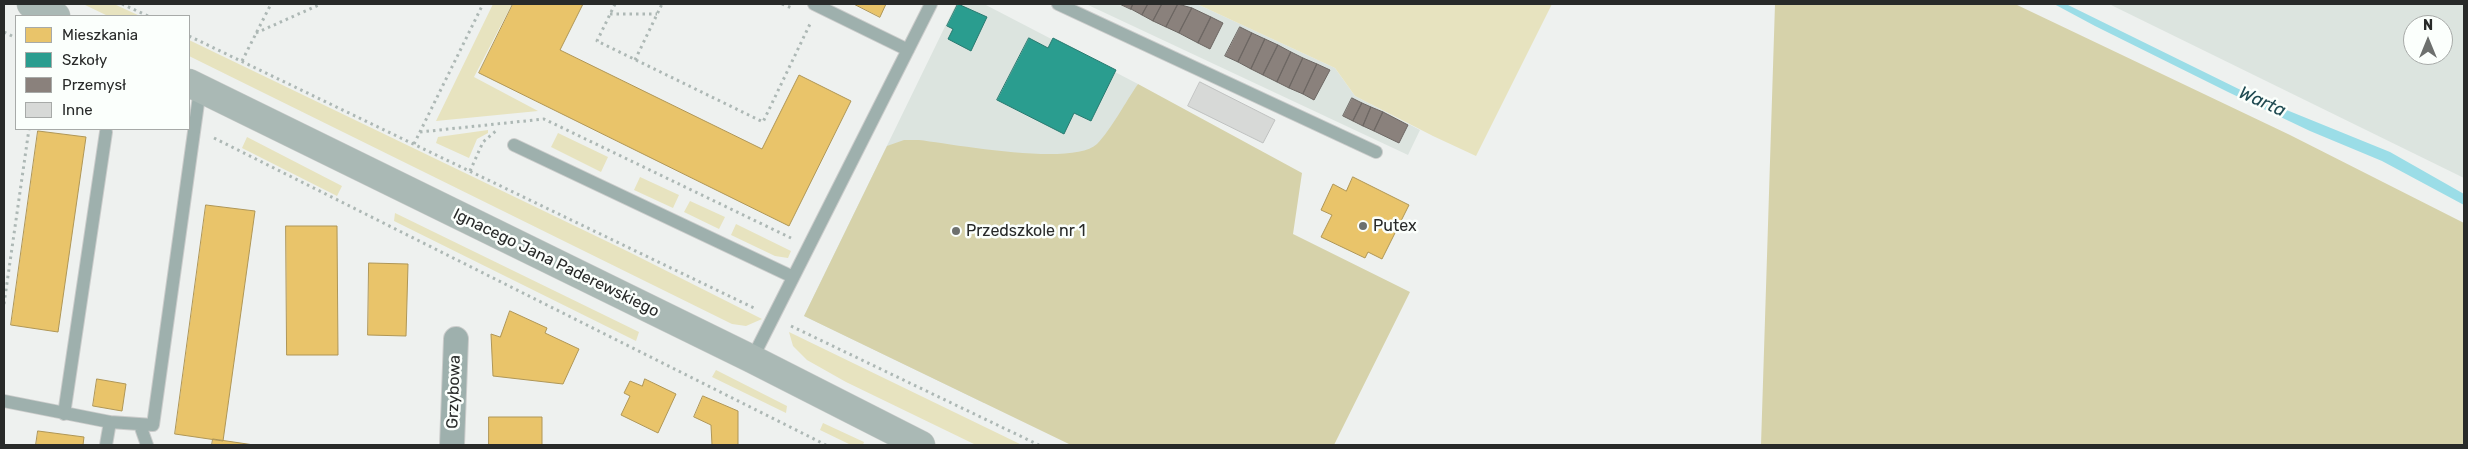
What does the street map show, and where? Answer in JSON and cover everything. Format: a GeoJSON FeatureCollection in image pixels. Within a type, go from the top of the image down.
{"type":"FeatureCollection","features":[{"type":"Feature","properties":{"kind":"main road"},"geometry":{"type":"LineString","coordinates":[[31,4],[54,15]]}},
{"type":"Feature","properties":{"kind":"main road","name":"Ignacego Jana Paderewskiego"},"geometry":{"type":"LineString","coordinates":[[195,86],[752,359],[921,445]]}},
{"type":"Feature","properties":{"kind":"street","name":"Grzybowa"},"geometry":{"type":"LineString","coordinates":[[452,445],[456,339]]}},
{"type":"Feature","properties":{"kind":"lane"},"geometry":{"type":"LineString","coordinates":[[814,4],[908,50]]}},
{"type":"Feature","properties":{"kind":"lane"},"geometry":{"type":"LineString","coordinates":[[752,359],[931,4]]}},
{"type":"Feature","properties":{"kind":"lane"},"geometry":{"type":"LineString","coordinates":[[1058,4],[1376,152]]}},
{"type":"Feature","properties":{"kind":"lane"},"geometry":{"type":"LineString","coordinates":[[4,401],[110,422],[153,426],[195,128],[195,86]]}},
{"type":"Feature","properties":{"kind":"lane"},"geometry":{"type":"LineString","coordinates":[[64,414],[106,132]]}},
{"type":"Feature","properties":{"kind":"lane"},"geometry":{"type":"LineString","coordinates":[[514,144],[793,277]]}},
{"type":"Feature","properties":{"kind":"lane"},"geometry":{"type":"LineString","coordinates":[[106,445],[110,422]]}},
{"type":"Feature","properties":{"kind":"lane"},"geometry":{"type":"LineString","coordinates":[[140,424],[148,445]]}},
{"type":"Feature","properties":{"kind":"path"},"geometry":{"type":"LineString","coordinates":[[122,4],[146,15]]}},
{"type":"Feature","properties":{"kind":"path"},"geometry":{"type":"LineString","coordinates":[[242,62],[271,4]]}},
{"type":"Feature","properties":{"kind":"path"},"geometry":{"type":"LineString","coordinates":[[256,33],[321,4]]}},
{"type":"Feature","properties":{"kind":"path"},"geometry":{"type":"LineString","coordinates":[[414,144],[483,4]]}},
{"type":"Feature","properties":{"kind":"path"},"geometry":{"type":"LineString","coordinates":[[615,4],[597,41],[763,122],[813,19]]}},
{"type":"Feature","properties":{"kind":"path"},"geometry":{"type":"LineString","coordinates":[[635,60],[662,4]]}},
{"type":"Feature","properties":{"kind":"path"},"geometry":{"type":"LineString","coordinates":[[610,14],[657,14]]}},
{"type":"Feature","properties":{"kind":"path"},"geometry":{"type":"LineString","coordinates":[[190,36],[1038,445]]}},
{"type":"Feature","properties":{"kind":"path"},"geometry":{"type":"LineString","coordinates":[[420,132],[544,119],[798,241]]}},
{"type":"Feature","properties":{"kind":"path"},"geometry":{"type":"LineString","coordinates":[[470,171],[483,142],[505,123]]}},
{"type":"Feature","properties":{"kind":"path"},"geometry":{"type":"LineString","coordinates":[[195,128],[826,445]]}},
{"type":"Feature","properties":{"kind":"path"},"geometry":{"type":"LineString","coordinates":[[4,304],[29,130]]}},
{"type":"Feature","properties":{"kind":"shaded area"},"geometry":{"type":"Polygon","coordinates":[[[83,4],[114,4],[138,15],[106,15],[83,4]]]}},
{"type":"Feature","properties":{"kind":"shaded area"},"geometry":{"type":"Polygon","coordinates":[[[493,4],[512,4],[474,77],[538,111],[436,121],[493,4]]]}},
{"type":"Feature","properties":{"kind":"shaded area","name":"Przedszkole nr 1"},"geometry":{"type":"Polygon","coordinates":[[[956,4],[984,4],[1138,84],[984,403],[804,316],[956,4]]]}},
{"type":"Feature","properties":{"kind":"shaded area"},"geometry":{"type":"Polygon","coordinates":[[[1086,4],[1197,4],[1335,68],[1355,96],[1420,130],[1408,155],[1086,4]]]}},
{"type":"Feature","properties":{"kind":"shaded area"},"geometry":{"type":"Polygon","coordinates":[[[1197,4],[1552,4],[1476,156],[1355,96],[1335,68],[1197,4]]]}},
{"type":"Feature","properties":{"kind":"shaded area"},"geometry":{"type":"Polygon","coordinates":[[[1775,4],[2015,4],[2290,135],[2464,223],[2464,445],[1761,445],[1775,4]]]}},
{"type":"Feature","properties":{"kind":"shaded area"},"geometry":{"type":"Polygon","coordinates":[[[2109,4],[2464,4],[2464,178],[2109,4]]]}},
{"type":"Feature","properties":{"kind":"shaded area"},"geometry":{"type":"Polygon","coordinates":[[[190,40],[629,252],[762,319],[746,326],[732,324],[190,56],[190,40]]]}},
{"type":"Feature","properties":{"kind":"shaded area"},"geometry":{"type":"Polygon","coordinates":[[[1138,84],[1302,173],[1293,234],[1410,292],[1334,445],[1071,445],[804,316],[887,146],[904,140],[919,140],[1039,154],[1064,154],[1084,151],[1097,144],[1102,138],[1138,84]]]}},
{"type":"Feature","properties":{"kind":"shaded area"},"geometry":{"type":"Polygon","coordinates":[[[488,130],[488,133],[477,139],[469,158],[436,143],[438,137],[488,130]]]}},
{"type":"Feature","properties":{"kind":"shaded area"},"geometry":{"type":"Polygon","coordinates":[[[558,133],[608,157],[601,172],[551,147],[558,133]]]}},
{"type":"Feature","properties":{"kind":"shaded area"},"geometry":{"type":"Polygon","coordinates":[[[247,137],[342,186],[337,196],[242,148],[247,137]]]}},
{"type":"Feature","properties":{"kind":"shaded area"},"geometry":{"type":"Polygon","coordinates":[[[640,177],[679,195],[673,208],[634,190],[640,177]]]}},
{"type":"Feature","properties":{"kind":"shaded area"},"geometry":{"type":"Polygon","coordinates":[[[690,201],[725,217],[719,229],[684,212],[690,201]]]}},
{"type":"Feature","properties":{"kind":"shaded area"},"geometry":{"type":"Polygon","coordinates":[[[395,213],[639,332],[636,341],[394,221],[395,213]]]}},
{"type":"Feature","properties":{"kind":"shaded area"},"geometry":{"type":"Polygon","coordinates":[[[736,224],[791,251],[788,258],[775,256],[731,235],[736,224]]]}},
{"type":"Feature","properties":{"kind":"shaded area"},"geometry":{"type":"Polygon","coordinates":[[[789,332],[1022,445],[976,445],[846,382],[807,360],[793,346],[789,332]]]}},
{"type":"Feature","properties":{"kind":"shaded area"},"geometry":{"type":"Polygon","coordinates":[[[716,370],[787,406],[786,413],[712,377],[716,370]]]}},
{"type":"Feature","properties":{"kind":"shaded area"},"geometry":{"type":"Polygon","coordinates":[[[823,423],[864,442],[863,445],[851,445],[820,430],[823,423]]]}},
{"type":"Feature","properties":{"kind":"water","name":"Warta"},"geometry":{"type":"Polygon","coordinates":[[[2054,4],[2066,4],[2257,98],[2390,152],[2464,194],[2464,205],[2382,161],[2310,131],[2228,92],[2054,4]]]}},
{"type":"Feature","properties":{"kind":"building: Mieszkania"},"geometry":{"type":"Polygon","coordinates":[[[513,4],[583,4],[560,50],[762,149],[799,75],[851,101],[789,226],[479,73],[513,4]]]}},
{"type":"Feature","properties":{"kind":"building: Mieszkania"},"geometry":{"type":"Polygon","coordinates":[[[854,4],[886,4],[880,17],[854,4]]]}},
{"type":"Feature","properties":{"kind":"building: Mieszkania"},"geometry":{"type":"Polygon","coordinates":[[[38,131],[86,137],[58,332],[11,325],[38,131]]]}},
{"type":"Feature","properties":{"kind":"building: Mieszkania","name":"Putex"},"geometry":{"type":"Polygon","coordinates":[[[1353,177],[1409,205],[1382,259],[1368,252],[1365,258],[1321,237],[1332,215],[1321,210],[1333,184],[1346,191],[1353,177]]]}},
{"type":"Feature","properties":{"kind":"building: Mieszkania"},"geometry":{"type":"Polygon","coordinates":[[[206,205],[255,211],[223,441],[175,434],[206,205]]]}},
{"type":"Feature","properties":{"kind":"building: Mieszkania"},"geometry":{"type":"Polygon","coordinates":[[[286,226],[337,226],[338,355],[287,355],[286,226]]]}},
{"type":"Feature","properties":{"kind":"building: Mieszkania"},"geometry":{"type":"Polygon","coordinates":[[[369,263],[408,264],[406,336],[368,335],[369,263]]]}},
{"type":"Feature","properties":{"kind":"building: Mieszkania"},"geometry":{"type":"Polygon","coordinates":[[[510,311],[547,328],[545,333],[579,349],[563,384],[493,376],[491,334],[500,337],[510,311]]]}},
{"type":"Feature","properties":{"kind":"building: Mieszkania"},"geometry":{"type":"Polygon","coordinates":[[[97,379],[126,384],[122,411],[93,406],[97,379]]]}},
{"type":"Feature","properties":{"kind":"building: Mieszkania"},"geometry":{"type":"Polygon","coordinates":[[[645,379],[676,394],[658,433],[621,415],[630,396],[624,393],[630,381],[642,386],[645,379]]]}},
{"type":"Feature","properties":{"kind":"building: Mieszkania"},"geometry":{"type":"Polygon","coordinates":[[[703,396],[738,411],[738,445],[712,445],[711,425],[694,417],[703,396]]]}},
{"type":"Feature","properties":{"kind":"building: Mieszkania"},"geometry":{"type":"Polygon","coordinates":[[[489,417],[542,417],[542,445],[489,445],[489,417]]]}},
{"type":"Feature","properties":{"kind":"building: Mieszkania"},"geometry":{"type":"Polygon","coordinates":[[[38,431],[84,437],[83,445],[36,445],[38,431]]]}},
{"type":"Feature","properties":{"kind":"building: Mieszkania"},"geometry":{"type":"Polygon","coordinates":[[[213,439],[254,445],[212,445],[213,439]]]}},
{"type":"Feature","properties":{"kind":"building: Szkoły"},"geometry":{"type":"Polygon","coordinates":[[[958,4],[987,17],[971,51],[948,39],[953,29],[947,26],[958,4]]]}},
{"type":"Feature","properties":{"kind":"building: Szkoły"},"geometry":{"type":"Polygon","coordinates":[[[1029,38],[1048,48],[1053,38],[1116,70],[1091,121],[1074,113],[1064,134],[997,100],[1029,38]]]}},
{"type":"Feature","properties":{"kind":"building: Przemysł"},"geometry":{"type":"Polygon","coordinates":[[[1120,4],[1133,4],[1131,9],[1120,4]]]}},
{"type":"Feature","properties":{"kind":"building: Przemysł"},"geometry":{"type":"Polygon","coordinates":[[[1133,4],[1148,4],[1142,15],[1131,9],[1133,4]]]}},
{"type":"Feature","properties":{"kind":"building: Przemysł"},"geometry":{"type":"Polygon","coordinates":[[[1148,4],[1162,4],[1153,21],[1142,15],[1148,4]]]}},
{"type":"Feature","properties":{"kind":"building: Przemysł"},"geometry":{"type":"Polygon","coordinates":[[[1162,4],[1178,4],[1166,27],[1153,21],[1162,4]]]}},
{"type":"Feature","properties":{"kind":"building: Przemysł"},"geometry":{"type":"Polygon","coordinates":[[[1178,4],[1192,8],[1179,33],[1166,27],[1178,4]]]}},
{"type":"Feature","properties":{"kind":"building: Przemysł"},"geometry":{"type":"Polygon","coordinates":[[[1192,8],[1211,17],[1198,43],[1179,33],[1192,8]]]}},
{"type":"Feature","properties":{"kind":"building: Przemysł"},"geometry":{"type":"Polygon","coordinates":[[[1211,17],[1223,23],[1210,49],[1198,43],[1211,17]]]}},
{"type":"Feature","properties":{"kind":"building: Przemysł"},"geometry":{"type":"Polygon","coordinates":[[[1240,27],[1252,33],[1238,62],[1225,56],[1240,27]]]}},
{"type":"Feature","properties":{"kind":"building: Przemysł"},"geometry":{"type":"Polygon","coordinates":[[[1252,33],[1265,39],[1251,69],[1238,62],[1252,33]]]}},
{"type":"Feature","properties":{"kind":"building: Przemysł"},"geometry":{"type":"Polygon","coordinates":[[[1265,39],[1278,45],[1263,75],[1251,69],[1265,39]]]}},
{"type":"Feature","properties":{"kind":"building: Przemysł"},"geometry":{"type":"Polygon","coordinates":[[[1278,45],[1291,52],[1277,82],[1263,75],[1278,45]]]}},
{"type":"Feature","properties":{"kind":"building: Przemysł"},"geometry":{"type":"Polygon","coordinates":[[[1291,52],[1303,58],[1289,88],[1277,82],[1291,52]]]}},
{"type":"Feature","properties":{"kind":"building: Przemysł"},"geometry":{"type":"Polygon","coordinates":[[[1303,58],[1317,64],[1303,94],[1289,88],[1303,58]]]}},
{"type":"Feature","properties":{"kind":"building: Przemysł"},"geometry":{"type":"Polygon","coordinates":[[[1317,64],[1330,70],[1314,100],[1303,94],[1317,64]]]}},
{"type":"Feature","properties":{"kind":"building: Przemysł"},"geometry":{"type":"Polygon","coordinates":[[[1352,98],[1362,103],[1353,121],[1343,116],[1352,98]]]}},
{"type":"Feature","properties":{"kind":"building: Przemysł"},"geometry":{"type":"Polygon","coordinates":[[[1362,103],[1371,107],[1363,126],[1353,121],[1362,103]]]}},
{"type":"Feature","properties":{"kind":"building: Przemysł"},"geometry":{"type":"Polygon","coordinates":[[[1371,107],[1383,112],[1374,131],[1363,126],[1371,107]]]}},
{"type":"Feature","properties":{"kind":"building: Przemysł"},"geometry":{"type":"Polygon","coordinates":[[[1383,112],[1408,125],[1399,143],[1374,131],[1383,112]]]}},
{"type":"Feature","properties":{"kind":"building: Inne"},"geometry":{"type":"Polygon","coordinates":[[[1200,82],[1275,120],[1263,143],[1188,106],[1200,82]]]}},
{"type":"Feature","properties":{"kind":"place","name":"Putex"},"geometry":{"type":"Point","coordinates":[1363,226]}},
{"type":"Feature","properties":{"kind":"place","name":"Przedszkole nr 1"},"geometry":{"type":"Point","coordinates":[956,231]}}]}
